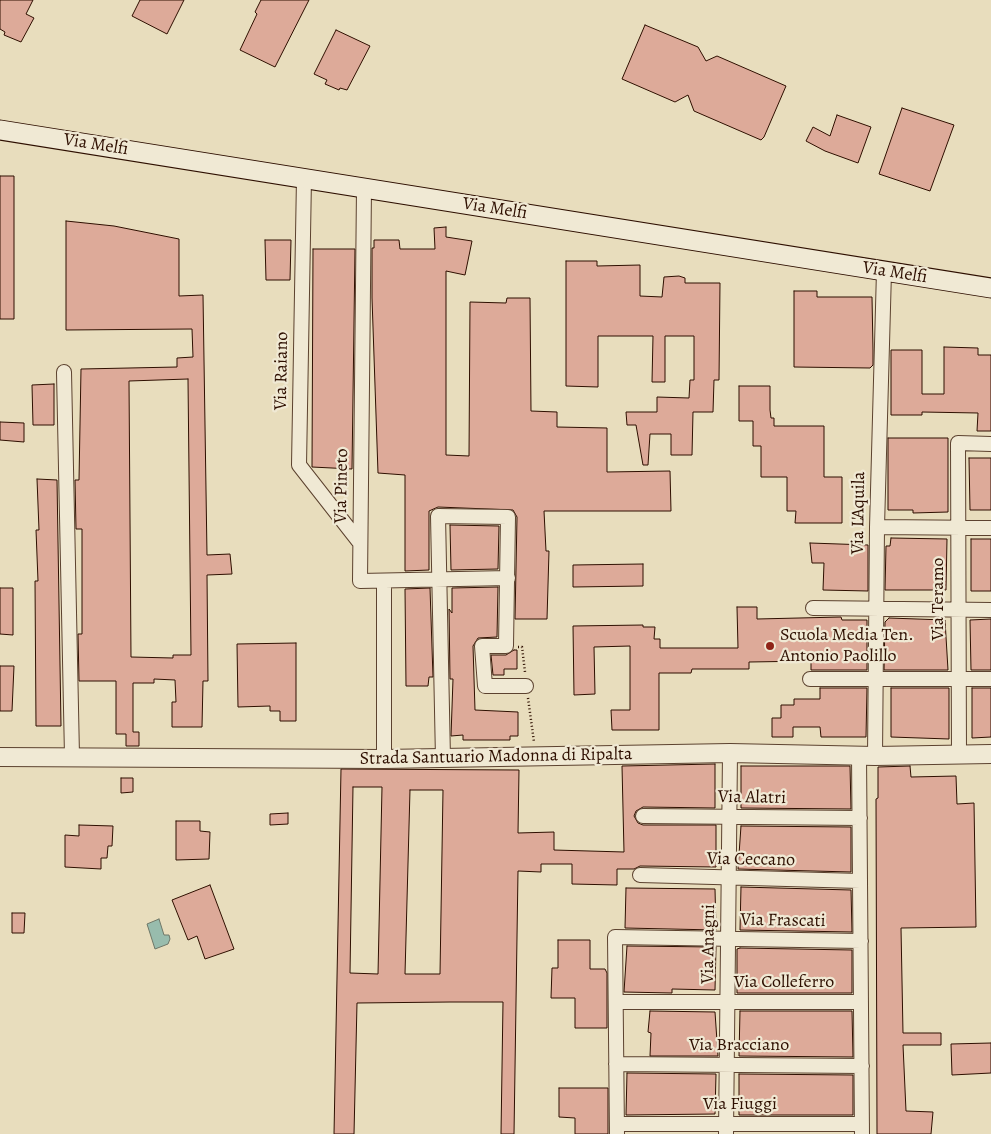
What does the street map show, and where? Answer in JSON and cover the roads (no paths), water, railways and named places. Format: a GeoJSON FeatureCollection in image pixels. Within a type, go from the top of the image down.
{"type":"FeatureCollection","features":[{"type":"Feature","properties":{"kind":"main road","name":"Via Melfi"},"geometry":{"type":"LineString","coordinates":[[0,130],[991,288]]}},
{"type":"Feature","properties":{"kind":"street","name":"Via Raiano"},"geometry":{"type":"LineString","coordinates":[[304,178],[299,465],[360,544]]}},
{"type":"Feature","properties":{"kind":"street","name":"Via Pineto"},"geometry":{"type":"LineString","coordinates":[[364,188],[360,581],[384,581]]}},
{"type":"Feature","properties":{"kind":"street","name":"Via L'Aquila"},"geometry":{"type":"LineString","coordinates":[[862,1129],[860,818],[876,679],[877,527],[884,271]]}},
{"type":"Feature","properties":{"kind":"street"},"geometry":{"type":"LineString","coordinates":[[64,372],[72,756]]}},
{"type":"Feature","properties":{"kind":"street","name":"Via Teramo"},"geometry":{"type":"LineString","coordinates":[[959,754],[958,443],[991,444]]}},
{"type":"Feature","properties":{"kind":"street"},"geometry":{"type":"LineString","coordinates":[[443,759],[438,516],[508,517],[506,646],[482,646],[485,686],[526,686]]}},
{"type":"Feature","properties":{"kind":"street"},"geometry":{"type":"LineString","coordinates":[[877,527],[991,528]]}},
{"type":"Feature","properties":{"kind":"street"},"geometry":{"type":"LineString","coordinates":[[384,759],[384,581],[508,578]]}},
{"type":"Feature","properties":{"kind":"street"},"geometry":{"type":"LineString","coordinates":[[813,608],[991,610]]}},
{"type":"Feature","properties":{"kind":"street"},"geometry":{"type":"LineString","coordinates":[[810,679],[991,679]]}},
{"type":"Feature","properties":{"kind":"street","name":"Strada Santuario Madonna di Ripalta"},"geometry":{"type":"LineString","coordinates":[[0,757],[443,759],[730,753],[867,756],[991,754]]}},
{"type":"Feature","properties":{"kind":"street","name":"Via Anagni"},"geometry":{"type":"LineString","coordinates":[[726,1129],[730,753]]}},
{"type":"Feature","properties":{"kind":"street","name":"Via Alatri"},"geometry":{"type":"LineString","coordinates":[[643,816],[860,818]]}},
{"type":"Feature","properties":{"kind":"street","name":"Via Ceccano"},"geometry":{"type":"LineString","coordinates":[[640,876],[860,881]]}},
{"type":"Feature","properties":{"kind":"street","name":"Via Frascati"},"geometry":{"type":"LineString","coordinates":[[616,1002],[615,937],[861,941]]}},
{"type":"Feature","properties":{"kind":"street"},"geometry":{"type":"LineString","coordinates":[[616,1002],[617,1129]]}},
{"type":"Feature","properties":{"kind":"street","name":"Via Colleferro"},"geometry":{"type":"LineString","coordinates":[[616,1002],[861,1002]]}},
{"type":"Feature","properties":{"kind":"street","name":"Via Bracciano"},"geometry":{"type":"LineString","coordinates":[[616,1064],[862,1066]]}},
{"type":"Feature","properties":{"kind":"street","name":"Via Fiuggi"},"geometry":{"type":"LineString","coordinates":[[617,1129],[862,1129]]}},
{"type":"Feature","properties":{"kind":"place","name":"Scuola Media Ten. Antonio Paolillo"},"geometry":{"type":"Point","coordinates":[770,646]}}]}
